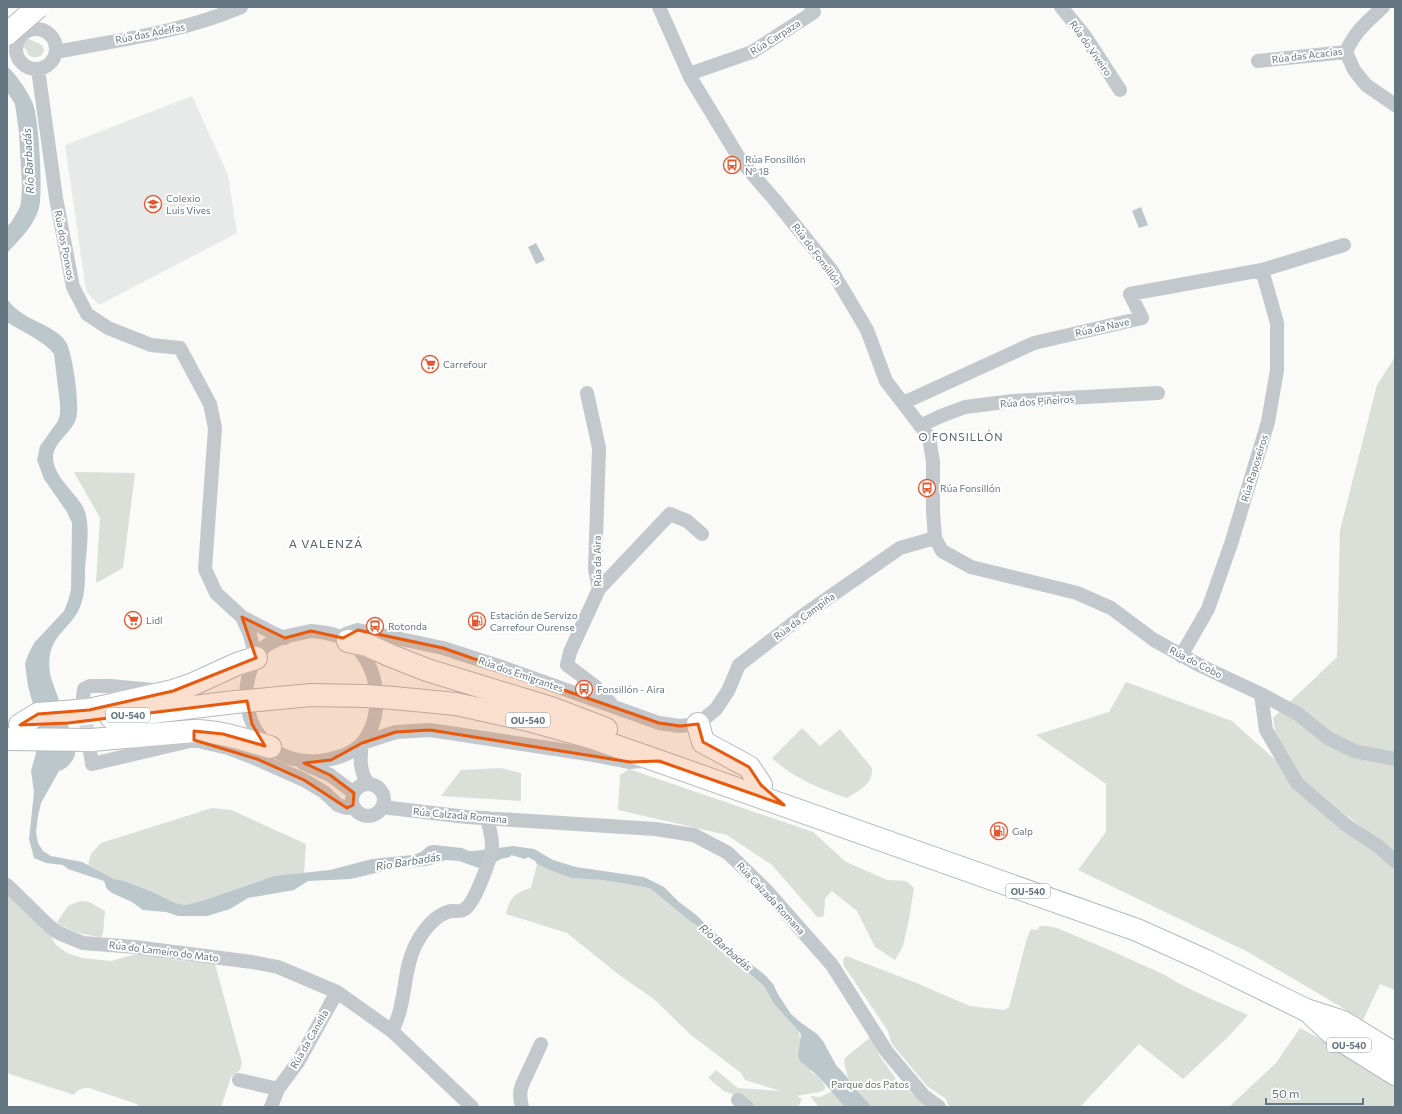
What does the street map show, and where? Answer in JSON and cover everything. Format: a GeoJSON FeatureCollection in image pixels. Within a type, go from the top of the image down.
{"type":"FeatureCollection","features":[{"type":"Feature","properties":{"kind":"main road"},"geometry":{"type":"LineString","coordinates":[[13,36],[38,7]]}},
{"type":"Feature","properties":{"kind":"main road"},"geometry":{"type":"LineString","coordinates":[[345,639],[367,645],[427,670],[550,708],[647,745],[761,785]]}},
{"type":"Feature","properties":{"kind":"main road"},"geometry":{"type":"LineString","coordinates":[[11,729],[38,714],[89,710],[191,685],[237,664],[256,658]]}},
{"type":"Feature","properties":{"kind":"main road","name":"OU-540"},"geometry":{"type":"LineString","coordinates":[[11,729],[235,702],[311,695],[366,696],[456,704],[528,720],[593,738],[1137,930],[1204,960],[1306,1010],[1343,1022],[1395,1054]]}},
{"type":"Feature","properties":{"kind":"main road"},"geometry":{"type":"LineString","coordinates":[[698,724],[703,742],[749,767],[761,785],[784,805]]}},
{"type":"Feature","properties":{"kind":"main road"},"geometry":{"type":"LineString","coordinates":[[11,729],[91,740],[194,736],[208,731],[270,747]]}},
{"type":"Feature","properties":{"kind":"main road","name":"OU-540"},"geometry":{"type":"LineString","coordinates":[[1306,1010],[1336,1037],[1395,1074]]}},
{"type":"Feature","properties":{"kind":"street","name":"Rúa das Adelfas"},"geometry":{"type":"LineString","coordinates":[[56,52],[178,29],[218,17],[241,7]]}},
{"type":"Feature","properties":{"kind":"street","name":"Rúa do Fonsillón"},"geometry":{"type":"LineString","coordinates":[[659,7],[689,74],[740,161],[774,199],[832,271],[867,330],[886,380],[929,437],[933,462],[933,512],[935,538]]}},
{"type":"Feature","properties":{"kind":"street","name":"Rúa do Viveiro"},"geometry":{"type":"LineString","coordinates":[[1061,7],[1085,36],[1120,90]]}},
{"type":"Feature","properties":{"kind":"street","name":"Rúa das Acacias"},"geometry":{"type":"LineString","coordinates":[[1258,61],[1346,52],[1351,40],[1358,31],[1383,7]]}},
{"type":"Feature","properties":{"kind":"street","name":"Rúa Carpaza"},"geometry":{"type":"LineString","coordinates":[[689,74],[752,52],[813,10]]}},
{"type":"Feature","properties":{"kind":"street"},"geometry":{"type":"LineString","coordinates":[[7,28],[17,44],[16,51],[21,63],[26,67],[38,69],[48,65],[52,61],[56,52],[53,39],[48,34],[43,31],[30,30],[13,36]]}},
{"type":"Feature","properties":{"kind":"street"},"geometry":{"type":"LineString","coordinates":[[1346,52],[1354,70],[1366,85],[1395,105]]}},
{"type":"Feature","properties":{"kind":"street","name":"Rúa dos Ponxos"},"geometry":{"type":"LineString","coordinates":[[38,69],[56,198],[73,286],[87,314],[104,326],[152,345],[180,348],[210,404],[215,428],[205,569],[216,593],[242,617],[285,638]]}},
{"type":"Feature","properties":{"kind":"street","name":"Rúa da Nave"},"geometry":{"type":"LineString","coordinates":[[903,403],[1034,343],[1142,318],[1130,294],[1262,270],[1344,245]]}},
{"type":"Feature","properties":{"kind":"street","name":"Rúa Raposeiros"},"geometry":{"type":"LineString","coordinates":[[1181,656],[1208,609],[1231,544],[1268,422],[1277,370],[1277,323],[1262,270]]}},
{"type":"Feature","properties":{"kind":"street","name":"Rúa dos Piñeiros"},"geometry":{"type":"LineString","coordinates":[[920,426],[965,407],[1013,401],[1158,392]]}},
{"type":"Feature","properties":{"kind":"street","name":"Rúa da Aira"},"geometry":{"type":"LineString","coordinates":[[588,393],[600,448],[595,568],[599,588],[570,652],[567,665],[595,686],[611,705]]}},
{"type":"Feature","properties":{"kind":"street"},"geometry":{"type":"LineString","coordinates":[[599,588],[670,514],[687,522],[702,534]]}},
{"type":"Feature","properties":{"kind":"street","name":"Rúa do Cobo"},"geometry":{"type":"LineString","coordinates":[[935,538],[942,551],[971,567],[1077,593],[1111,608],[1154,640],[1181,656],[1261,694],[1298,714],[1328,738],[1354,751],[1395,759]]}},
{"type":"Feature","properties":{"kind":"street","name":"Rúa da Campiña"},"geometry":{"type":"LineString","coordinates":[[698,724],[716,710],[728,691],[739,665],[805,614],[900,548],[935,538]]}},
{"type":"Feature","properties":{"kind":"street","name":"Rúa dos Ponxos"},"geometry":{"type":"LineString","coordinates":[[242,617],[250,635],[256,658]]}},
{"type":"Feature","properties":{"kind":"street","name":"Rúa dos Emigrantes"},"geometry":{"type":"LineString","coordinates":[[345,639],[346,634],[358,630],[443,648],[505,668],[659,723],[680,726],[698,724]]}},
{"type":"Feature","properties":{"kind":"street"},"geometry":{"type":"LineString","coordinates":[[91,758],[194,736],[257,759],[310,784],[324,792],[338,805],[347,808],[353,799],[358,788],[369,784],[375,786],[383,795],[384,801],[382,807],[373,815],[367,816],[356,810],[353,799],[344,784],[330,775],[282,755],[270,747],[260,738],[252,724],[246,693],[247,681],[256,658],[261,650],[273,642],[285,638],[312,631],[323,632],[345,639],[358,648],[364,655],[374,681],[377,695],[375,715],[369,732],[362,743],[361,763],[365,779],[369,784]]}},
{"type":"Feature","properties":{"kind":"street"},"geometry":{"type":"LineString","coordinates":[[83,699],[84,689],[90,686],[110,686],[165,692]]}},
{"type":"Feature","properties":{"kind":"street"},"geometry":{"type":"LineString","coordinates":[[1261,694],[1266,730],[1296,783],[1346,825],[1378,846],[1395,861]]}},
{"type":"Feature","properties":{"kind":"street"},"geometry":{"type":"LineString","coordinates":[[293,759],[313,762],[331,760],[350,752],[362,743],[396,732],[430,730],[588,754],[630,762],[659,761]]}},
{"type":"Feature","properties":{"kind":"street","name":"Rúa Calzada Romana"},"geometry":{"type":"LineString","coordinates":[[382,807],[487,818],[655,829],[694,835],[728,853],[765,889],[832,965],[887,1052],[924,1096],[939,1107]]}},
{"type":"Feature","properties":{"kind":"street"},"geometry":{"type":"LineString","coordinates":[[392,1031],[401,1009],[410,959],[416,945],[431,923],[440,915],[451,911],[460,911],[466,908],[470,904],[482,880],[488,864],[492,846],[487,818]]}},
{"type":"Feature","properties":{"kind":"street","name":"Rúa do Lameiro do Mato"},"geometry":{"type":"LineString","coordinates":[[7,885],[50,927],[61,934],[83,943],[135,947],[252,962],[278,967],[337,992],[392,1031],[472,1107]]}},
{"type":"Feature","properties":{"kind":"street","name":"Rúa da Canella"},"geometry":{"type":"LineString","coordinates":[[271,1107],[278,1089],[298,1062],[337,992]]}},
{"type":"Feature","properties":{"kind":"street"},"geometry":{"type":"LineString","coordinates":[[522,1107],[520,1100],[522,1085],[541,1044]]}},
{"type":"Feature","properties":{"kind":"street"},"geometry":{"type":"LineString","coordinates":[[240,1080],[278,1089]]}},
{"type":"Feature","properties":{"kind":"highlighted area"},"geometry":{"type":"Polygon","coordinates":[[[242,617],[285,638],[311,631],[343,638],[358,630],[443,648],[659,723],[680,726],[698,724],[703,742],[749,767],[761,785],[784,805],[659,761],[630,762],[430,730],[396,732],[362,743],[331,760],[304,763],[330,775],[354,793],[353,805],[347,808],[304,780],[257,759],[194,740],[194,731],[223,734],[265,746],[252,724],[247,701],[68,723],[20,725],[38,714],[89,710],[173,691],[256,658],[242,617]]]}},
{"type":"Feature","properties":{"kind":"shaded area","name":"Colexio Luis Vives"},"geometry":{"type":"Polygon","coordinates":[[[192,96],[228,175],[237,233],[99,305],[86,291],[65,145],[192,96]]]}},
{"type":"Feature","properties":{"kind":"green space"},"geometry":{"type":"Polygon","coordinates":[[[23,39],[29,39],[42,45],[44,50],[42,55],[32,57],[28,55],[27,50],[20,46],[23,39]]]}},
{"type":"Feature","properties":{"kind":"green space"},"geometry":{"type":"Polygon","coordinates":[[[1395,357],[1395,852],[1342,812],[1297,774],[1276,736],[1273,718],[1337,657],[1340,530],[1377,385],[1395,357]]]}},
{"type":"Feature","properties":{"kind":"green space"},"geometry":{"type":"Polygon","coordinates":[[[74,472],[135,473],[123,568],[96,583],[100,518],[74,472]]]}},
{"type":"Feature","properties":{"kind":"green space"},"geometry":{"type":"Polygon","coordinates":[[[1126,682],[1232,721],[1395,868],[1395,990],[1380,984],[1363,1020],[1248,952],[1078,870],[1106,832],[1106,784],[1036,735],[1109,712],[1126,682]]]}},
{"type":"Feature","properties":{"kind":"green space"},"geometry":{"type":"Polygon","coordinates":[[[802,728],[820,746],[840,729],[872,768],[872,774],[868,783],[847,798],[807,782],[780,765],[772,758],[802,728]]]}},
{"type":"Feature","properties":{"kind":"green space"},"geometry":{"type":"Polygon","coordinates":[[[501,768],[521,773],[521,801],[441,796],[461,770],[501,768]]]}},
{"type":"Feature","properties":{"kind":"green space"},"geometry":{"type":"Polygon","coordinates":[[[629,769],[813,832],[846,862],[887,880],[906,881],[914,888],[903,946],[895,960],[875,947],[857,911],[832,891],[825,898],[824,916],[818,918],[772,865],[727,835],[618,810],[620,775],[629,769]]]}},
{"type":"Feature","properties":{"kind":"green space"},"geometry":{"type":"Polygon","coordinates":[[[212,808],[231,810],[306,844],[304,873],[274,876],[205,900],[185,905],[175,903],[153,892],[124,881],[114,879],[88,865],[91,854],[101,843],[212,808]]]}},
{"type":"Feature","properties":{"kind":"green space"},"geometry":{"type":"Polygon","coordinates":[[[537,864],[571,878],[602,880],[651,889],[691,922],[706,931],[746,972],[764,986],[774,1004],[799,1032],[800,1040],[811,1072],[819,1077],[825,1086],[825,1089],[820,1092],[797,1096],[802,1099],[798,1107],[751,1107],[732,1094],[724,1091],[708,1078],[716,1070],[738,1088],[781,1091],[745,1080],[741,1073],[691,1035],[655,1000],[618,974],[567,933],[506,914],[507,908],[514,896],[531,888],[537,864]]]}},
{"type":"Feature","properties":{"kind":"green space"},"geometry":{"type":"Polygon","coordinates":[[[7,893],[43,930],[51,935],[55,944],[67,953],[83,958],[111,961],[136,954],[215,964],[242,1063],[240,1070],[231,1077],[221,1107],[140,1107],[137,1104],[89,1088],[80,1089],[74,1095],[7,1073],[7,893]]]}},
{"type":"Feature","properties":{"kind":"green space"},"geometry":{"type":"Polygon","coordinates":[[[80,901],[89,902],[105,911],[103,933],[101,937],[72,931],[57,922],[68,906],[80,901]]]}},
{"type":"Feature","properties":{"kind":"green space"},"geometry":{"type":"Polygon","coordinates":[[[1040,926],[1057,928],[1114,952],[1165,975],[1209,998],[1248,1015],[1228,1037],[1183,1079],[1139,1044],[1080,1107],[951,1107],[948,1105],[946,1099],[927,1086],[892,1044],[888,1031],[844,966],[843,960],[846,956],[914,982],[970,1006],[1005,1010],[1009,1007],[1027,938],[1031,929],[1037,930],[1040,926]]]}},
{"type":"Feature","properties":{"kind":"green space"},"geometry":{"type":"Polygon","coordinates":[[[1300,1028],[1330,1044],[1395,1085],[1395,1107],[1229,1107],[1276,1063],[1300,1028]]]}},
{"type":"Feature","properties":{"kind":"green space","name":"Parque dos Patos"},"geometry":{"type":"Polygon","coordinates":[[[872,1036],[880,1050],[879,1055],[896,1079],[928,1107],[819,1107],[810,1096],[820,1097],[831,1092],[848,1077],[844,1063],[845,1058],[872,1036]]]}},
{"type":"Feature","properties":{"kind":"water","name":"Río Barbadás"},"geometry":{"type":"Polygon","coordinates":[[[7,66],[22,84],[33,104],[39,139],[41,187],[39,208],[34,221],[7,253],[7,227],[20,207],[22,186],[19,132],[15,104],[7,92],[7,66]]]}},
{"type":"Feature","properties":{"kind":"water"},"geometry":{"type":"Polygon","coordinates":[[[1141,207],[1148,225],[1139,228],[1132,211],[1141,207]]]}},
{"type":"Feature","properties":{"kind":"water"},"geometry":{"type":"Polygon","coordinates":[[[536,243],[545,260],[536,264],[528,247],[536,243]]]}},
{"type":"Feature","properties":{"kind":"water","name":"Rio Barbadás"},"geometry":{"type":"Polygon","coordinates":[[[7,299],[23,314],[54,330],[64,339],[67,344],[72,360],[77,412],[74,424],[59,443],[53,458],[57,472],[84,509],[87,523],[88,539],[83,597],[74,618],[55,641],[51,651],[49,663],[51,678],[75,745],[75,755],[64,769],[59,771],[41,803],[36,832],[38,843],[43,851],[51,856],[82,862],[114,879],[124,881],[153,892],[175,903],[185,905],[205,900],[274,876],[330,870],[372,859],[413,855],[421,852],[428,846],[434,845],[462,848],[469,851],[513,846],[534,849],[553,860],[576,867],[644,877],[664,887],[733,950],[765,975],[773,984],[791,1014],[817,1034],[823,1041],[836,1065],[872,1107],[845,1107],[819,1077],[800,1061],[798,1056],[801,1034],[774,1004],[764,986],[722,952],[706,931],[691,922],[651,889],[602,880],[571,878],[537,864],[528,857],[525,859],[511,855],[510,857],[501,859],[482,869],[459,861],[446,860],[427,866],[396,868],[351,879],[308,881],[294,890],[248,898],[230,909],[207,916],[178,916],[166,912],[143,910],[132,902],[112,893],[107,889],[104,881],[68,869],[63,865],[46,863],[34,858],[29,839],[34,792],[31,771],[37,749],[39,726],[28,686],[25,664],[34,643],[64,611],[68,601],[71,590],[72,523],[67,512],[44,479],[37,460],[40,446],[58,421],[60,414],[54,354],[50,349],[7,322],[7,299]]]}},
{"type":"Feature","properties":{"kind":"tunnel"},"geometry":{"type":"LineString","coordinates":[[84,704],[89,746]]}},
{"type":"Feature","properties":{"kind":"place","name":"Rúa Fonsillón Nº 18"},"geometry":{"type":"Point","coordinates":[732,165]}},
{"type":"Feature","properties":{"kind":"place","name":"Colexio Luis Vives"},"geometry":{"type":"Point","coordinates":[153,204]}},
{"type":"Feature","properties":{"kind":"place","name":"Carrefour"},"geometry":{"type":"Point","coordinates":[430,364]}},
{"type":"Feature","properties":{"kind":"place","name":"Rúa Fonsillón"},"geometry":{"type":"Point","coordinates":[927,488]}},
{"type":"Feature","properties":{"kind":"place","name":"Lidl"},"geometry":{"type":"Point","coordinates":[133,620]}},
{"type":"Feature","properties":{"kind":"place","name":"Estación de Servizo Carrefour Ourense"},"geometry":{"type":"Point","coordinates":[477,621]}},
{"type":"Feature","properties":{"kind":"place","name":"Rotonda"},"geometry":{"type":"Point","coordinates":[375,626]}},
{"type":"Feature","properties":{"kind":"place","name":"Fonsillón - Aira"},"geometry":{"type":"Point","coordinates":[584,689]}},
{"type":"Feature","properties":{"kind":"place","name":"Galp"},"geometry":{"type":"Point","coordinates":[999,831]}},
{"type":"Feature","properties":{"kind":"district","name":"O FONSILLÓN"},"geometry":{"type":"Point","coordinates":[961,436]}},
{"type":"Feature","properties":{"kind":"district","name":"A VALENZÁ"},"geometry":{"type":"Point","coordinates":[326,543]}}]}
